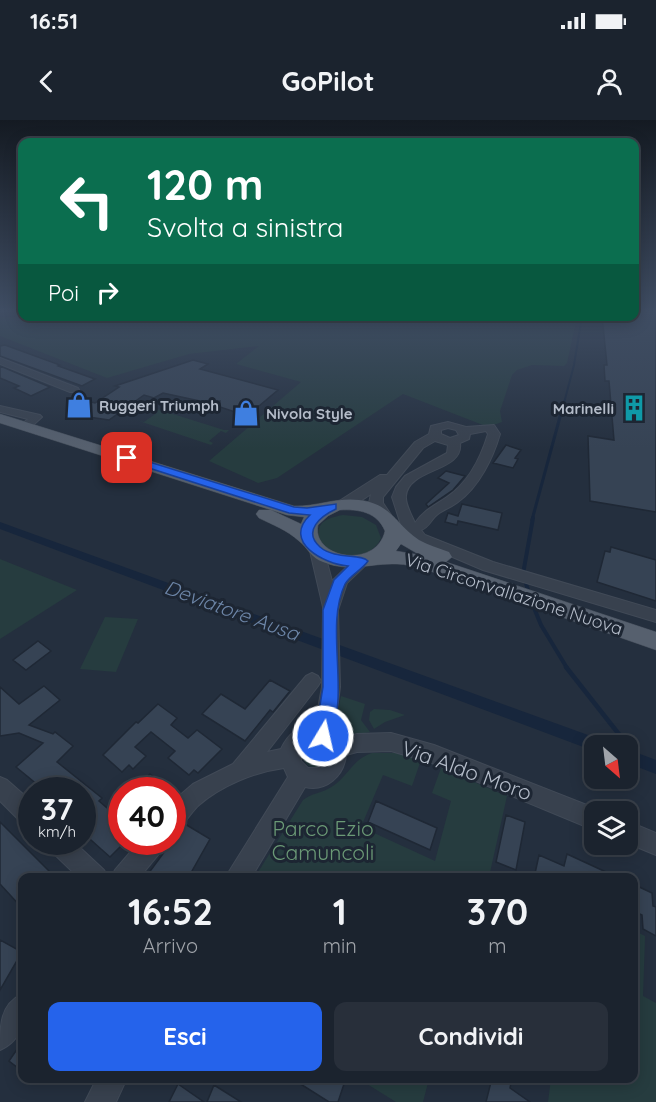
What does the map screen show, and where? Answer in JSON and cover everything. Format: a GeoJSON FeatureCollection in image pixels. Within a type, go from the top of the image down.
{"type":"FeatureCollection","features":[{"type":"Feature","properties":{"kind":"main road"},"geometry":{"type":"LineString","coordinates":[[0,418],[293,511],[307,512],[336,506],[364,506],[388,520],[394,536],[389,547],[366,560],[338,561],[313,545],[292,526],[272,516],[0,425]]}},
{"type":"Feature","properties":{"kind":"main road"},"geometry":{"type":"LineString","coordinates":[[313,545],[310,522],[319,513],[336,506]]}},
{"type":"Feature","properties":{"kind":"main road","name":"Via Circonvallazione Nuova"},"geometry":{"type":"LineString","coordinates":[[388,520],[412,544],[486,574],[656,627]]}},
{"type":"Feature","properties":{"kind":"main road","name":"Via Circonvallazione Nuova"},"geometry":{"type":"LineString","coordinates":[[366,560],[398,557],[486,574]]}},
{"type":"Feature","properties":{"kind":"main road","name":"Via Circonvallazione Nuova"},"geometry":{"type":"LineString","coordinates":[[564,599],[656,641]]}},
{"type":"Feature","properties":{"kind":"street"},"geometry":{"type":"LineString","coordinates":[[0,361],[74,390]]}},
{"type":"Feature","properties":{"kind":"street"},"geometry":{"type":"LineString","coordinates":[[0,409],[36,417],[27,425]]}},
{"type":"Feature","properties":{"kind":"street"},"geometry":{"type":"LineString","coordinates":[[388,520],[376,503],[376,496],[423,441],[435,436],[435,428],[443,425],[458,426],[459,436],[455,450],[448,459],[424,469],[403,487],[399,497],[408,525],[420,538],[486,574]]}},
{"type":"Feature","properties":{"kind":"street"},"geometry":{"type":"LineString","coordinates":[[420,526],[431,510],[454,499],[464,488],[488,453],[494,434],[490,427],[459,436]]}},
{"type":"Feature","properties":{"kind":"street"},"geometry":{"type":"LineString","coordinates":[[336,506],[351,501],[396,471]]}},
{"type":"Feature","properties":{"kind":"street"},"geometry":{"type":"LineString","coordinates":[[186,804],[191,798],[241,770],[276,758],[296,766],[309,778],[325,775],[335,764],[329,743],[330,610],[313,545]]}},
{"type":"Feature","properties":{"kind":"street"},"geometry":{"type":"LineString","coordinates":[[330,610],[340,580],[366,560]]}},
{"type":"Feature","properties":{"kind":"street"},"geometry":{"type":"LineString","coordinates":[[564,599],[656,616]]}},
{"type":"Feature","properties":{"kind":"street"},"geometry":{"type":"LineString","coordinates":[[241,770],[312,681]]}},
{"type":"Feature","properties":{"kind":"street"},"geometry":{"type":"LineString","coordinates":[[240,873],[296,766],[291,751],[298,740],[310,735],[329,743]]}},
{"type":"Feature","properties":{"kind":"street","name":"Via Aldo Moro"},"geometry":{"type":"LineString","coordinates":[[329,743],[391,742],[413,748],[434,754],[584,815]]}},
{"type":"Feature","properties":{"kind":"street"},"geometry":{"type":"LineString","coordinates":[[0,788],[18,804]]}},
{"type":"Feature","properties":{"kind":"street"},"geometry":{"type":"LineString","coordinates":[[638,837],[656,844]]}},
{"type":"Feature","properties":{"kind":"street"},"geometry":{"type":"LineString","coordinates":[[72,855],[91,873]]}},
{"type":"Feature","properties":{"kind":"street"},"geometry":{"type":"LineString","coordinates":[[127,873],[143,855]]}},
{"type":"Feature","properties":{"kind":"street"},"geometry":{"type":"LineString","coordinates":[[0,1036],[18,1012]]}},
{"type":"Feature","properties":{"kind":"street"},"geometry":{"type":"LineString","coordinates":[[100,1102],[110,1083]]}},
{"type":"Feature","properties":{"kind":"green space"},"geometry":{"type":"Polygon","coordinates":[[[53,357],[179,357],[107,378],[53,357]]]}},
{"type":"Feature","properties":{"kind":"green space"},"geometry":{"type":"Polygon","coordinates":[[[245,357],[568,357],[564,366],[532,365],[517,370],[512,375],[500,411],[502,422],[488,427],[403,394],[277,478],[258,483],[209,461],[301,382],[236,364],[245,357]]]}},
{"type":"Feature","properties":{"kind":"green space"},"geometry":{"type":"Polygon","coordinates":[[[154,410],[229,430],[226,433],[221,431],[209,441],[213,443],[211,445],[139,421],[144,422],[158,412],[154,410]]]}},
{"type":"Feature","properties":{"kind":"green space"},"geometry":{"type":"Polygon","coordinates":[[[343,515],[362,517],[376,525],[381,538],[375,547],[360,556],[349,557],[337,554],[320,545],[319,532],[322,524],[330,518],[343,515]]]}},
{"type":"Feature","properties":{"kind":"green space"},"geometry":{"type":"Polygon","coordinates":[[[0,559],[77,590],[0,639],[0,559]]]}},
{"type":"Feature","properties":{"kind":"green space"},"geometry":{"type":"Polygon","coordinates":[[[105,617],[138,619],[116,672],[80,669],[105,617]]]}},
{"type":"Feature","properties":{"kind":"green space"},"geometry":{"type":"Polygon","coordinates":[[[341,696],[365,704],[361,720],[370,732],[344,737],[335,732],[334,727],[341,696]]]}},
{"type":"Feature","properties":{"kind":"green space"},"geometry":{"type":"Polygon","coordinates":[[[374,709],[390,710],[405,715],[385,722],[374,729],[369,720],[370,712],[374,709]]]}},
{"type":"Feature","properties":{"kind":"green space"},"geometry":{"type":"Polygon","coordinates":[[[314,745],[322,748],[325,756],[322,764],[314,767],[306,764],[303,756],[306,748],[314,745]]]}},
{"type":"Feature","properties":{"kind":"green space","name":"Parco Ezio Camuncoli"},"geometry":{"type":"Polygon","coordinates":[[[372,753],[396,753],[421,760],[412,786],[383,775],[361,827],[435,861],[451,801],[432,793],[441,768],[507,796],[490,873],[257,873],[303,800],[333,786],[365,756],[372,753]]]}},
{"type":"Feature","properties":{"kind":"green space"},"geometry":{"type":"Polygon","coordinates":[[[638,932],[645,936],[643,996],[656,1003],[656,1102],[548,1102],[550,1083],[638,1083],[638,932]]]}},
{"type":"Feature","properties":{"kind":"green space"},"geometry":{"type":"Polygon","coordinates":[[[365,1083],[428,1083],[423,1102],[396,1102],[365,1083]]]}},
{"type":"Feature","properties":{"kind":"building"},"geometry":{"type":"Polygon","coordinates":[[[2,357],[38,357],[95,379],[82,386],[2,357]]]}},
{"type":"Feature","properties":{"kind":"building","name":"Marinelli"},"geometry":{"type":"Polygon","coordinates":[[[606,357],[656,357],[656,512],[590,501],[588,436],[614,440],[609,381],[605,381],[604,365],[607,365],[606,357]]]}},
{"type":"Feature","properties":{"kind":"building"},"geometry":{"type":"Polygon","coordinates":[[[193,360],[208,364],[200,369],[278,390],[247,416],[220,407],[220,401],[209,403],[163,393],[154,398],[144,395],[109,420],[75,415],[70,409],[83,400],[95,403],[119,387],[115,386],[193,360]]]}},
{"type":"Feature","properties":{"kind":"building"},"geometry":{"type":"Polygon","coordinates":[[[0,366],[50,387],[31,396],[14,388],[19,386],[0,378],[0,366]]]}},
{"type":"Feature","properties":{"kind":"building"},"geometry":{"type":"Polygon","coordinates":[[[506,445],[521,450],[515,458],[518,459],[513,468],[493,463],[506,445]]]}},
{"type":"Feature","properties":{"kind":"building"},"geometry":{"type":"Polygon","coordinates":[[[446,471],[465,476],[453,490],[428,507],[426,504],[449,483],[438,478],[446,471]]]}},
{"type":"Feature","properties":{"kind":"building"},"geometry":{"type":"Polygon","coordinates":[[[462,504],[502,513],[498,530],[458,521],[457,525],[445,522],[448,513],[458,516],[462,504]]]}},
{"type":"Feature","properties":{"kind":"building"},"geometry":{"type":"Polygon","coordinates":[[[611,547],[656,560],[656,601],[597,582],[605,551],[610,552],[611,547]]]}},
{"type":"Feature","properties":{"kind":"building"},"geometry":{"type":"Polygon","coordinates":[[[38,641],[51,651],[26,670],[13,660],[38,641]]]}},
{"type":"Feature","properties":{"kind":"building"},"geometry":{"type":"Polygon","coordinates":[[[270,680],[290,691],[273,712],[270,710],[245,741],[202,714],[221,694],[245,709],[270,680]]]}},
{"type":"Feature","properties":{"kind":"building"},"geometry":{"type":"Polygon","coordinates":[[[44,686],[60,700],[29,725],[53,734],[55,732],[73,746],[57,762],[76,777],[28,777],[16,767],[43,743],[19,733],[0,736],[0,687],[19,704],[44,686]]]}},
{"type":"Feature","properties":{"kind":"building"},"geometry":{"type":"Polygon","coordinates":[[[158,704],[177,718],[171,725],[188,738],[197,730],[222,749],[198,773],[194,770],[189,775],[168,758],[175,751],[151,732],[135,747],[146,756],[133,769],[129,765],[122,772],[103,755],[158,704]]]}},
{"type":"Feature","properties":{"kind":"building"},"geometry":{"type":"Polygon","coordinates":[[[96,793],[102,798],[99,801],[108,809],[108,855],[112,855],[110,857],[96,844],[96,793]]]}},
{"type":"Feature","properties":{"kind":"building"},"geometry":{"type":"Polygon","coordinates":[[[376,801],[437,828],[430,850],[368,822],[376,801]]]}},
{"type":"Feature","properties":{"kind":"building"},"geometry":{"type":"Polygon","coordinates":[[[506,815],[525,822],[516,870],[496,862],[506,815]]]}},
{"type":"Feature","properties":{"kind":"building"},"geometry":{"type":"Polygon","coordinates":[[[0,822],[18,840],[18,855],[33,855],[51,873],[18,873],[18,904],[0,884],[0,822]]]}},
{"type":"Feature","properties":{"kind":"building"},"geometry":{"type":"Polygon","coordinates":[[[186,825],[210,839],[191,873],[149,873],[162,855],[186,855],[186,825]]]}},
{"type":"Feature","properties":{"kind":"building"},"geometry":{"type":"Polygon","coordinates":[[[567,854],[608,873],[535,873],[539,855],[564,866],[567,854]]]}},
{"type":"Feature","properties":{"kind":"building"},"geometry":{"type":"Polygon","coordinates":[[[638,886],[652,893],[653,906],[656,907],[656,936],[643,929],[642,915],[638,913],[638,886]]]}},
{"type":"Feature","properties":{"kind":"building"},"geometry":{"type":"Polygon","coordinates":[[[0,940],[18,950],[18,959],[0,990],[0,940]]]}},
{"type":"Feature","properties":{"kind":"building"},"geometry":{"type":"Polygon","coordinates":[[[18,1048],[18,1068],[9,1061],[18,1048]]]}},
{"type":"Feature","properties":{"kind":"building"},"geometry":{"type":"Polygon","coordinates":[[[299,1083],[344,1083],[338,1102],[329,1102],[299,1083]]]}},
{"type":"Feature","properties":{"kind":"building"},"geometry":{"type":"Polygon","coordinates":[[[491,1083],[511,1083],[510,1088],[530,1102],[486,1102],[491,1083]]]}},
{"type":"Feature","properties":{"kind":"building"},"geometry":{"type":"Polygon","coordinates":[[[178,1084],[204,1102],[169,1102],[178,1084]]]}},
{"type":"Feature","properties":{"kind":"building"},"geometry":{"type":"Polygon","coordinates":[[[214,1085],[241,1102],[207,1102],[214,1085]]]}},
{"type":"Feature","properties":{"kind":"waterway"},"geometry":{"type":"LineString","coordinates":[[564,403],[575,357]]}},
{"type":"Feature","properties":{"kind":"waterway"},"geometry":{"type":"LineString","coordinates":[[532,520],[564,402]]}},
{"type":"Feature","properties":{"kind":"waterway"},"geometry":{"type":"LineString","coordinates":[[529,593],[523,574],[533,518]]}},
{"type":"Feature","properties":{"kind":"waterway","name":"Deviatore Ausa"},"geometry":{"type":"LineString","coordinates":[[0,525],[584,740]]}},
{"type":"Feature","properties":{"kind":"waterway"},"geometry":{"type":"LineString","coordinates":[[532,603],[541,625],[567,668]]}},
{"type":"Feature","properties":{"kind":"waterway"},"geometry":{"type":"LineString","coordinates":[[566,667],[640,761]]}},
{"type":"Feature","properties":{"kind":"waterway","name":"Deviatore Ausa"},"geometry":{"type":"LineString","coordinates":[[638,760],[656,767]]}},
{"type":"Feature","properties":{"kind":"place","name":"Ruggeri Triumph"},"geometry":{"type":"Point","coordinates":[79,405]}},
{"type":"Feature","properties":{"kind":"place","name":"Marinelli"},"geometry":{"type":"Point","coordinates":[634,408]}},
{"type":"Feature","properties":{"kind":"place","name":"Nivola Style"},"geometry":{"type":"Point","coordinates":[246,413]}},
{"type":"Feature","properties":{"kind":"route"},"geometry":{"type":"LineString","coordinates":[[127,458],[293,511],[307,512],[332,507],[319,513],[310,522],[307,533],[310,543],[323,555],[338,561],[362,561],[340,580],[330,610],[331,687],[323,736]]}}]}
